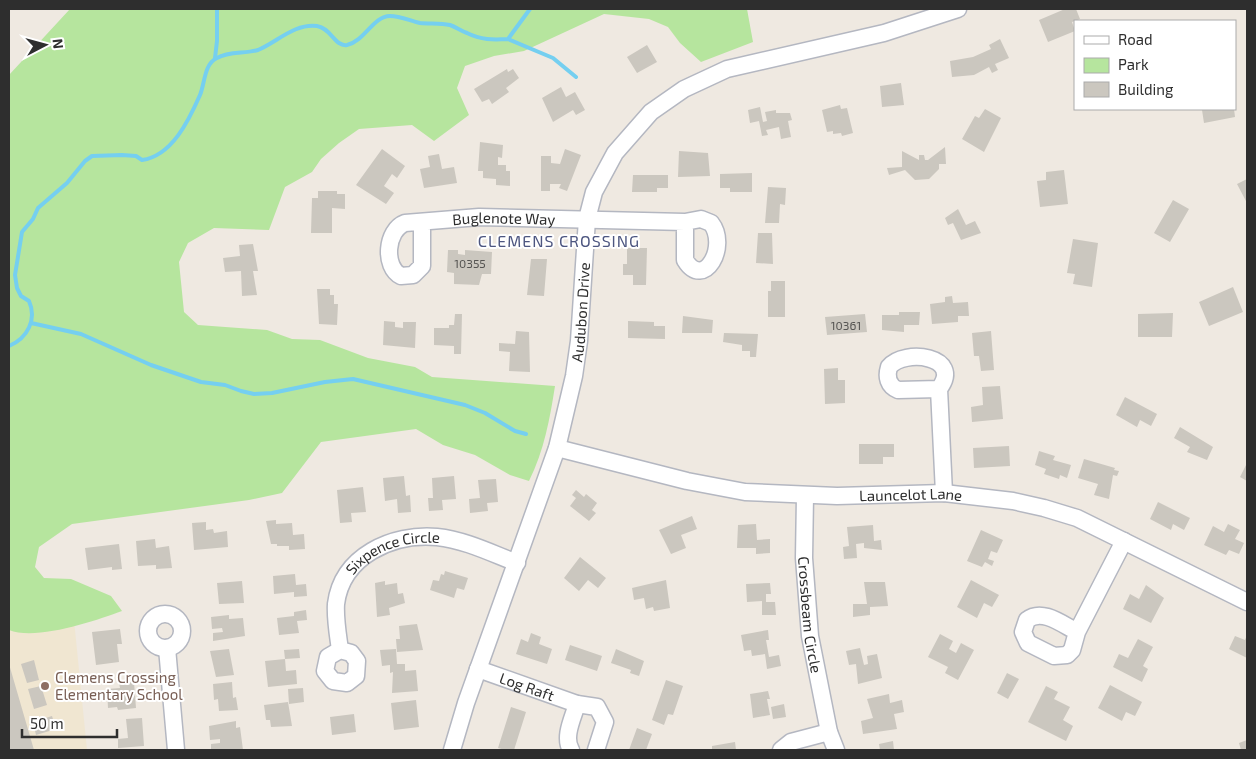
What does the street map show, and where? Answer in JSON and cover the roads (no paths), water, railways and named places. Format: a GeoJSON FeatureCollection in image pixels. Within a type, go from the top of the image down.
{"type":"FeatureCollection","features":[{"type":"Feature","properties":{"kind":"street","name":"Audubon Drive"},"geometry":{"type":"LineString","coordinates":[[452,750],[478,669],[557,448],[574,376],[588,219],[594,192],[615,153],[639,124],[684,89],[727,69],[884,33],[958,9]]}},
{"type":"Feature","properties":{"kind":"street","name":"Buglenote Way"},"geometry":{"type":"LineString","coordinates":[[422,222],[479,217],[685,222]]}},
{"type":"Feature","properties":{"kind":"street"},"geometry":{"type":"LineString","coordinates":[[940,389],[944,493]]}},
{"type":"Feature","properties":{"kind":"street","name":"Launcelot Lane"},"geometry":{"type":"LineString","coordinates":[[557,448],[719,489],[805,496],[944,493],[1044,508],[1077,518],[1247,602]]}},
{"type":"Feature","properties":{"kind":"street","name":"Crossbeam Circle"},"geometry":{"type":"LineString","coordinates":[[805,496],[804,558],[810,636],[829,732],[836,750]]}},
{"type":"Feature","properties":{"kind":"street","name":"Sixpence Circle"},"geometry":{"type":"LineString","coordinates":[[340,650],[336,605],[340,591],[354,564],[364,555],[380,546],[396,541],[436,537],[465,543],[517,563]]}},
{"type":"Feature","properties":{"kind":"street"},"geometry":{"type":"LineString","coordinates":[[1077,632],[1124,540]]}},
{"type":"Feature","properties":{"kind":"street"},"geometry":{"type":"LineString","coordinates":[[167,648],[176,750]]}},
{"type":"Feature","properties":{"kind":"street","name":"Log Raft"},"geometry":{"type":"LineString","coordinates":[[478,669],[578,704],[596,707],[604,717],[604,728],[596,750]]}},
{"type":"Feature","properties":{"kind":"street"},"geometry":{"type":"LineString","coordinates":[[571,750],[568,747],[569,732],[578,704]]}},
{"type":"Feature","properties":{"kind":"street"},"geometry":{"type":"LineString","coordinates":[[781,750],[791,742],[829,732]]}},
{"type":"Feature","properties":{"kind":"waterway"},"geometry":{"type":"LineString","coordinates":[[215,58],[217,9]]}},
{"type":"Feature","properties":{"kind":"waterway"},"geometry":{"type":"LineString","coordinates":[[9,346],[16,343],[26,333],[31,321],[32,314],[29,301],[21,296],[17,288],[15,275],[22,232],[33,219],[38,208],[67,183],[85,161],[92,156],[136,156],[142,160],[162,152],[171,144],[191,115],[200,95],[207,69],[217,58],[227,54],[258,50],[294,30],[309,26],[322,27],[339,43],[347,45],[359,39],[379,20],[390,16],[420,23],[450,25],[482,38],[508,39],[530,9]]}},
{"type":"Feature","properties":{"kind":"waterway"},"geometry":{"type":"LineString","coordinates":[[508,39],[553,58],[576,77]]}},
{"type":"Feature","properties":{"kind":"waterway"},"geometry":{"type":"LineString","coordinates":[[31,323],[81,334],[151,365],[201,382],[225,385],[254,394],[272,393],[325,382],[353,379],[465,405],[485,413],[515,431],[526,434]]}},
{"type":"Feature","properties":{"kind":"place","name":"Clemens Crossing Elementary School"},"geometry":{"type":"Point","coordinates":[45,686]}},
{"type":"Feature","properties":{"kind":"district","name":"CLEMENS CROSSING"},"geometry":{"type":"Point","coordinates":[559,240]}}]}
